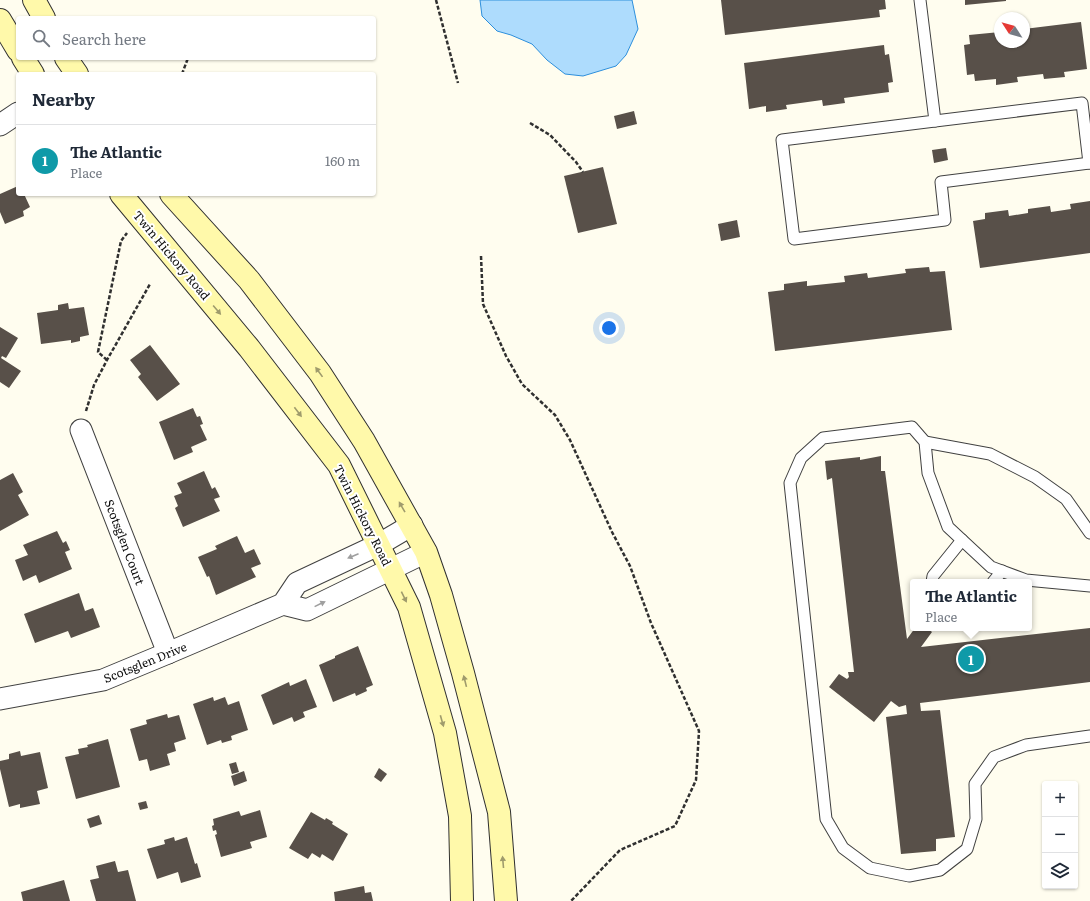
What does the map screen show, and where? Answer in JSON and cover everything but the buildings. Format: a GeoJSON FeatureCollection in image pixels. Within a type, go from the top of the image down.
{"type":"FeatureCollection","features":[{"type":"Feature","properties":{"kind":"main road"},"geometry":{"type":"LineString","coordinates":[[34,0],[43,16]]}},
{"type":"Feature","properties":{"kind":"main road"},"geometry":{"type":"LineString","coordinates":[[0,20],[16,47]]}},
{"type":"Feature","properties":{"kind":"main road"},"geometry":{"type":"LineString","coordinates":[[24,60],[31,72]]}},
{"type":"Feature","properties":{"kind":"main road","name":"Twin Hickory Road"},"geometry":{"type":"LineString","coordinates":[[123,196],[249,348],[339,465],[409,607],[445,732],[460,816],[462,901]]}},
{"type":"Feature","properties":{"kind":"main road"},"geometry":{"type":"LineString","coordinates":[[173,196],[249,280],[320,373],[364,441],[426,552],[441,596],[463,673],[499,812],[506,901]]}},
{"type":"Feature","properties":{"kind":"street"},"geometry":{"type":"LineString","coordinates":[[0,125],[16,114]]}},
{"type":"Feature","properties":{"kind":"street","name":"Scotsglen Court"},"geometry":{"type":"LineString","coordinates":[[81,430],[168,653]]}},
{"type":"Feature","properties":{"kind":"street"},"geometry":{"type":"LineString","coordinates":[[412,525],[378,545],[297,583],[283,604],[307,610],[426,552]]}},
{"type":"Feature","properties":{"kind":"street","name":"Scotsglen Drive"},"geometry":{"type":"LineString","coordinates":[[0,699],[103,680],[283,604]]}},
{"type":"Feature","properties":{"kind":"lane"},"geometry":{"type":"LineString","coordinates":[[920,0],[935,121]]}},
{"type":"Feature","properties":{"kind":"lane"},"geometry":{"type":"LineString","coordinates":[[1082,103],[1090,163],[941,182],[945,220],[794,238],[782,140],[1082,103]]}},
{"type":"Feature","properties":{"kind":"lane"},"geometry":{"type":"LineString","coordinates":[[1023,579],[991,567],[948,527],[928,473],[925,442],[912,427],[823,438],[801,458],[790,483],[826,819],[843,848],[870,868],[909,876],[940,870],[967,849],[976,820],[975,784],[994,757],[1026,745],[1090,736]]}},
{"type":"Feature","properties":{"kind":"lane"},"geometry":{"type":"LineString","coordinates":[[925,442],[990,454],[1036,476],[1066,499],[1090,533]]}},
{"type":"Feature","properties":{"kind":"lane"},"geometry":{"type":"LineString","coordinates":[[932,579],[933,576],[962,540]]}},
{"type":"Feature","properties":{"kind":"lane"},"geometry":{"type":"LineString","coordinates":[[995,579],[1002,571]]}},
{"type":"Feature","properties":{"kind":"lane"},"geometry":{"type":"LineString","coordinates":[[1032,581],[1090,586]]}},
{"type":"Feature","properties":{"kind":"path"},"geometry":{"type":"LineString","coordinates":[[436,0],[458,83]]}},
{"type":"Feature","properties":{"kind":"path"},"geometry":{"type":"LineString","coordinates":[[183,72],[187,60]]}},
{"type":"Feature","properties":{"kind":"path"},"geometry":{"type":"LineString","coordinates":[[530,123],[550,136],[576,162],[583,172]]}},
{"type":"Feature","properties":{"kind":"path"},"geometry":{"type":"LineString","coordinates":[[107,360],[98,352],[121,241],[128,232]]}},
{"type":"Feature","properties":{"kind":"path"},"geometry":{"type":"LineString","coordinates":[[481,256],[483,304],[506,356],[522,384],[555,415],[570,440],[612,532],[630,566],[651,623],[699,731],[696,780],[675,826],[620,850],[571,901]]}},
{"type":"Feature","properties":{"kind":"path"},"geometry":{"type":"LineString","coordinates":[[81,430],[94,385],[150,284]]}},
{"type":"Feature","properties":{"kind":"water"},"geometry":{"type":"Polygon","coordinates":[[[480,0],[632,0],[638,29],[626,55],[616,66],[583,76],[565,74],[547,60],[532,44],[497,31],[482,16],[480,0]]]}},
{"type":"Feature","properties":{"kind":"place","name":"The Atlantic"},"geometry":{"type":"Point","coordinates":[971,659]}}]}
